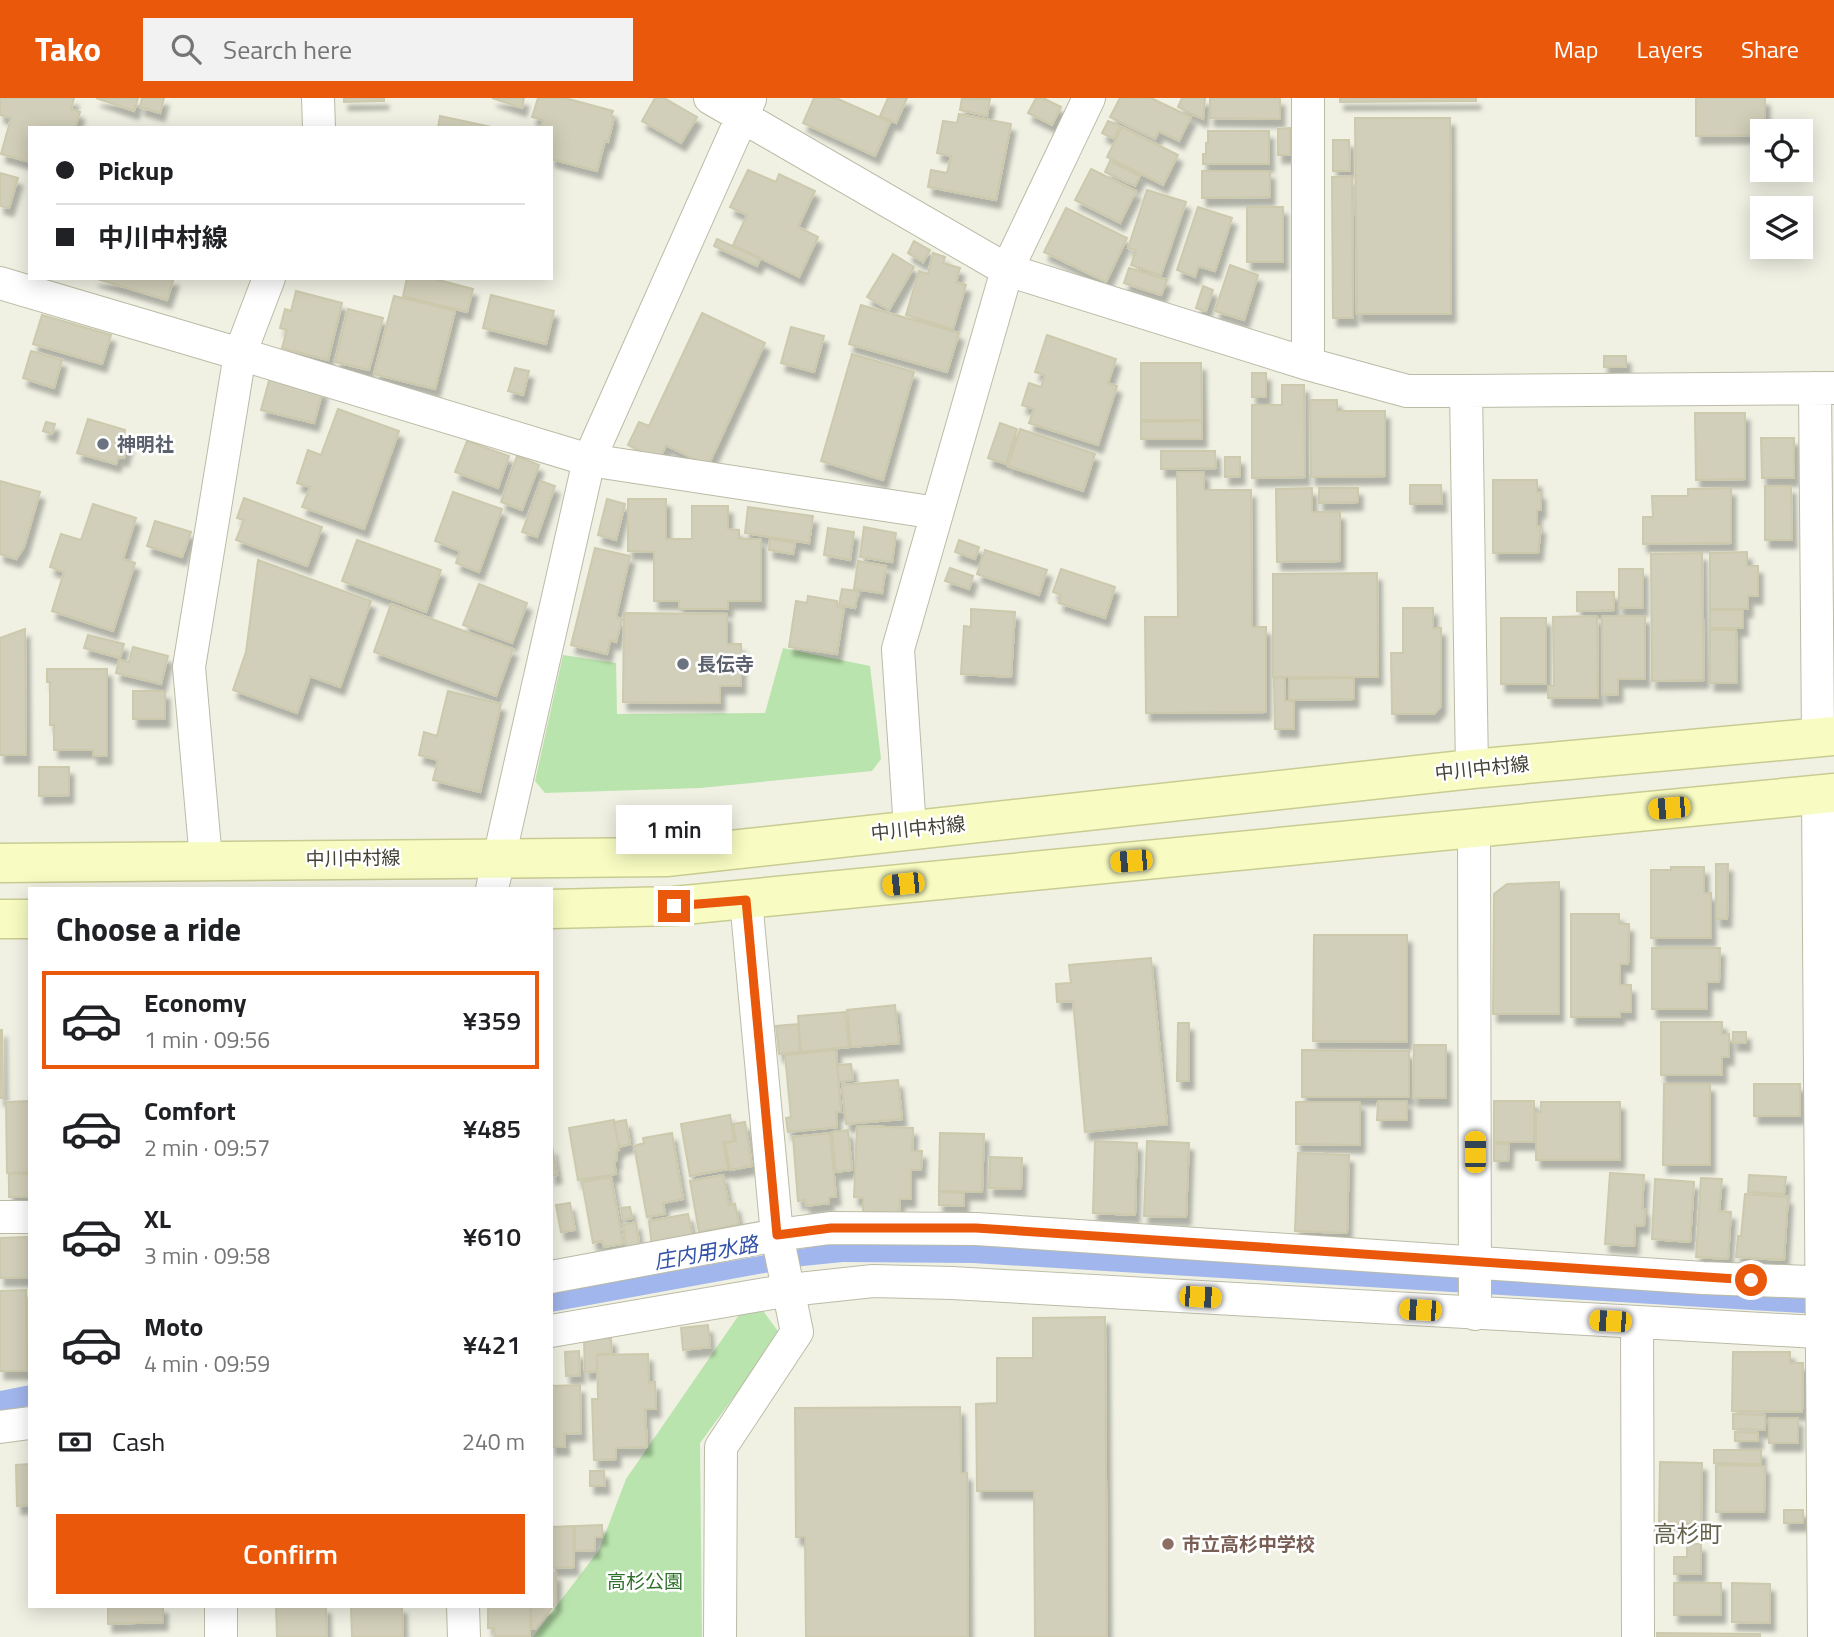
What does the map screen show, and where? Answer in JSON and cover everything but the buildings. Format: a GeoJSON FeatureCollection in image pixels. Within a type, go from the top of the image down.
{"type":"FeatureCollection","features":[{"type":"Feature","properties":{"kind":"main road","name":"中川中村線"},"geometry":{"type":"LineString","coordinates":[[0,863],[206,860],[495,873],[666,857],[1472,769],[1826,737]]}},
{"type":"Feature","properties":{"kind":"main road"},"geometry":{"type":"LineString","coordinates":[[553,909],[674,906],[746,900],[1826,793]]}},
{"type":"Feature","properties":{"kind":"main road"},"geometry":{"type":"LineString","coordinates":[[0,919],[28,919]]}},
{"type":"Feature","properties":{"kind":"street"},"geometry":{"type":"LineString","coordinates":[[318,98],[319,126]]}},
{"type":"Feature","properties":{"kind":"street"},"geometry":{"type":"LineString","coordinates":[[710,98],[746,108],[1007,270],[1308,364],[1407,391],[1824,388],[1826,737]]}},
{"type":"Feature","properties":{"kind":"street"},"geometry":{"type":"LineString","coordinates":[[910,829],[898,649],[1007,270],[1089,98]]}},
{"type":"Feature","properties":{"kind":"street"},"geometry":{"type":"LineString","coordinates":[[1308,98],[1308,364]]}},
{"type":"Feature","properties":{"kind":"street"},"geometry":{"type":"LineString","coordinates":[[495,873],[589,460],[746,108]]}},
{"type":"Feature","properties":{"kind":"street"},"geometry":{"type":"LineString","coordinates":[[206,860],[189,667],[240,354],[268,280]]}},
{"type":"Feature","properties":{"kind":"street"},"geometry":{"type":"LineString","coordinates":[[0,284],[589,460],[937,513]]}},
{"type":"Feature","properties":{"kind":"street"},"geometry":{"type":"LineString","coordinates":[[1466,391],[1472,769]]}},
{"type":"Feature","properties":{"kind":"street"},"geometry":{"type":"LineString","coordinates":[[1824,1637],[1826,793]]}},
{"type":"Feature","properties":{"kind":"street"},"geometry":{"type":"LineString","coordinates":[[1474,827],[1475,1286]]}},
{"type":"Feature","properties":{"kind":"street"},"geometry":{"type":"LineString","coordinates":[[720,1637],[721,1447],[797,1332],[783,1262],[746,900]]}},
{"type":"Feature","properties":{"kind":"street"},"geometry":{"type":"LineString","coordinates":[[0,1217],[28,1217]]}},
{"type":"Feature","properties":{"kind":"street"},"geometry":{"type":"LineString","coordinates":[[553,1330],[783,1262],[831,1228],[976,1228],[1475,1286],[1637,1323],[1826,1307]]}},
{"type":"Feature","properties":{"kind":"street"},"geometry":{"type":"LineString","coordinates":[[553,1277],[783,1262],[873,1282],[1475,1286],[1703,1278],[1826,1307]]}},
{"type":"Feature","properties":{"kind":"street"},"geometry":{"type":"LineString","coordinates":[[1637,1323],[1638,1637]]}},
{"type":"Feature","properties":{"kind":"street"},"geometry":{"type":"LineString","coordinates":[[0,1427],[28,1423]]}},
{"type":"Feature","properties":{"kind":"street"},"geometry":{"type":"LineString","coordinates":[[221,1608],[221,1637]]}},
{"type":"Feature","properties":{"kind":"street"},"geometry":{"type":"LineString","coordinates":[[463,1608],[464,1637]]}},
{"type":"Feature","properties":{"kind":"green space"},"geometry":{"type":"Polygon","coordinates":[[[783,648],[870,666],[881,759],[872,771],[700,788],[545,793],[535,781],[563,655],[616,663],[617,714],[765,713],[783,648]]]}},
{"type":"Feature","properties":{"kind":"green space","name":"高杉公園"},"geometry":{"type":"Polygon","coordinates":[[[759,1305],[780,1334],[700,1443],[702,1637],[533,1637],[599,1550],[626,1479],[743,1309],[759,1305]]]}},
{"type":"Feature","properties":{"kind":"water"},"geometry":{"type":"Polygon","coordinates":[[[829,1244],[961,1244],[1800,1293],[1834,1315],[973,1263],[843,1262],[803,1266],[553,1312],[553,1292],[829,1244]]]}},
{"type":"Feature","properties":{"kind":"water"},"geometry":{"type":"Polygon","coordinates":[[[28,1385],[28,1406],[0,1411],[0,1391],[28,1385]]]}},
{"type":"Feature","properties":{"kind":"place","name":"神明社"},"geometry":{"type":"Point","coordinates":[103,444]}},
{"type":"Feature","properties":{"kind":"place","name":"長伝寺"},"geometry":{"type":"Point","coordinates":[683,664]}},
{"type":"Feature","properties":{"kind":"place","name":"市立高杉中学校"},"geometry":{"type":"Point","coordinates":[1168,1544]}},
{"type":"Feature","properties":{"kind":"district","name":"高杉町"},"geometry":{"type":"Point","coordinates":[1688,1534]}},
{"type":"Feature","properties":{"kind":"route"},"geometry":{"type":"LineString","coordinates":[[674,906],[746,900],[777,1235],[831,1228],[976,1228],[1751,1280]]}},
{"type":"Feature","properties":{"kind":"water label","name":"庄内用水路"},"geometry":{"type":"Point","coordinates":[706,1253]}}]}
